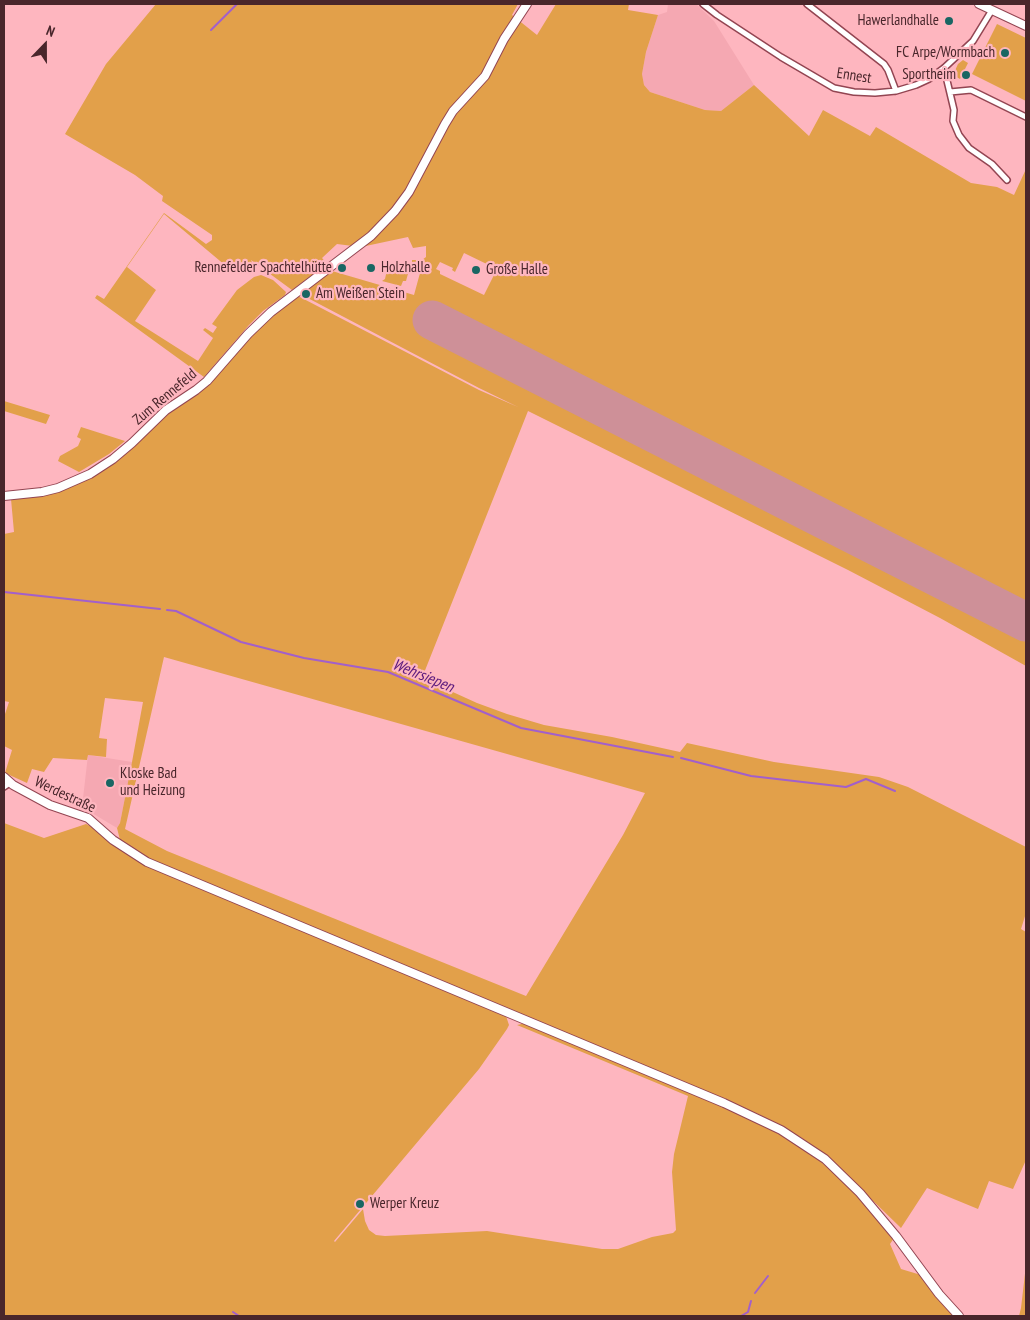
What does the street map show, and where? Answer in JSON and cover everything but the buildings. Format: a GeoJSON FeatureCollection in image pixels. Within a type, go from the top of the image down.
{"type":"FeatureCollection","features":[{"type":"Feature","properties":{"kind":"main road","name":"Zum Rennefeld"},"geometry":{"type":"LineString","coordinates":[[4,496],[58,488],[90,474],[113,459],[166,410],[207,381],[259,324],[296,293],[371,236],[403,201],[414,185],[453,111],[484,76],[504,39],[527,4]]}},
{"type":"Feature","properties":{"kind":"main road"},"geometry":{"type":"LineString","coordinates":[[979,4],[1026,26]]}},
{"type":"Feature","properties":{"kind":"main road","name":"Werdestraße"},"geometry":{"type":"LineString","coordinates":[[6,782],[50,805],[88,818],[113,840],[147,862],[716,1099],[769,1123],[804,1144],[845,1177],[870,1202],[927,1278],[959,1316]]}},
{"type":"Feature","properties":{"kind":"street","name":"Ennest"},"geometry":{"type":"LineString","coordinates":[[703,4],[781,57],[834,88],[854,92],[896,90],[916,85],[929,79],[973,41],[992,10]]}},
{"type":"Feature","properties":{"kind":"street"},"geometry":{"type":"LineString","coordinates":[[807,4],[884,64],[896,90]]}},
{"type":"Feature","properties":{"kind":"street"},"geometry":{"type":"LineString","coordinates":[[944,68],[954,110],[953,121],[959,134],[969,148],[992,164],[1007,180]]}},
{"type":"Feature","properties":{"kind":"street"},"geometry":{"type":"LineString","coordinates":[[950,92],[971,90],[1026,117]]}},
{"type":"Feature","properties":{"kind":"shaded area"},"geometry":{"type":"Polygon","coordinates":[[[156,4],[518,4],[512,15],[537,35],[556,4],[629,4],[628,10],[658,15],[646,52],[642,74],[644,85],[650,92],[705,110],[721,111],[754,85],[809,136],[823,110],[870,136],[876,127],[971,183],[997,187],[1014,195],[1026,169],[1026,666],[848,570],[528,411],[422,678],[477,703],[544,725],[680,752],[687,743],[774,762],[879,777],[908,787],[1026,847],[1026,913],[1021,929],[1026,932],[1026,1160],[1013,1189],[989,1181],[978,1209],[927,1188],[901,1228],[828,1157],[802,1138],[758,1114],[152,861],[120,840],[117,828],[120,823],[143,702],[105,698],[99,738],[107,739],[106,757],[88,755],[87,760],[53,758],[44,772],[32,769],[27,783],[5,773],[12,750],[4,746],[4,717],[9,702],[4,701],[4,534],[14,532],[11,499],[60,489],[129,449],[176,407],[260,325],[298,296],[479,390],[518,407],[302,295],[303,292],[332,271],[414,295],[420,273],[409,270],[406,281],[403,281],[401,286],[382,281],[385,279],[388,265],[423,270],[424,263],[420,265],[412,264],[412,260],[422,260],[426,257],[426,246],[413,248],[408,237],[361,247],[337,244],[322,258],[327,264],[292,290],[251,260],[253,265],[248,272],[241,274],[232,271],[164,214],[127,267],[156,290],[135,321],[198,361],[213,338],[203,330],[205,328],[213,333],[217,327],[212,324],[237,290],[254,277],[261,275],[273,280],[286,292],[285,295],[263,311],[249,325],[204,377],[95,298],[97,295],[104,299],[164,213],[206,244],[212,240],[212,235],[162,201],[163,196],[135,175],[65,134],[106,64],[156,4]],[[464,253],[455,272],[452,270],[453,268],[440,262],[436,269],[440,271],[440,274],[484,295],[497,269],[464,253]],[[164,657],[125,829],[167,851],[526,996],[623,835],[645,793],[164,657]]]}},
{"type":"Feature","properties":{"kind":"shaded area"},"geometry":{"type":"Polygon","coordinates":[[[668,4],[696,4],[714,21],[754,85],[721,111],[705,110],[650,92],[644,85],[642,74],[646,52],[658,15],[667,12],[668,4]]]}},
{"type":"Feature","properties":{"kind":"shaded area","name":"FC Arpe/Wormbach"},"geometry":{"type":"Polygon","coordinates":[[[997,24],[1026,38],[1026,101],[972,74],[997,24]]]}},
{"type":"Feature","properties":{"kind":"shaded area"},"geometry":{"type":"Polygon","coordinates":[[[963,60],[968,63],[960,79],[953,75],[958,64],[963,60]]]}},
{"type":"Feature","properties":{"kind":"shaded area"},"geometry":{"type":"Polygon","coordinates":[[[4,401],[50,415],[46,424],[4,411],[4,401]]]}},
{"type":"Feature","properties":{"kind":"shaded area"},"geometry":{"type":"Polygon","coordinates":[[[81,427],[125,441],[109,454],[79,472],[58,461],[60,456],[78,446],[81,439],[77,437],[81,427]]]}},
{"type":"Feature","properties":{"kind":"shaded area"},"geometry":{"type":"Polygon","coordinates":[[[88,755],[132,762],[120,823],[117,828],[82,807],[88,755]]]}},
{"type":"Feature","properties":{"kind":"shaded area"},"geometry":{"type":"Polygon","coordinates":[[[4,823],[44,838],[86,824],[96,829],[136,860],[506,1016],[509,1025],[507,1029],[479,1069],[335,1242],[363,1209],[369,1230],[376,1235],[385,1236],[487,1231],[602,1249],[618,1249],[652,1237],[673,1233],[676,1230],[672,1172],[674,1154],[688,1096],[517,1025],[526,1023],[738,1112],[765,1125],[812,1154],[858,1194],[894,1238],[890,1244],[901,1269],[921,1275],[953,1316],[4,1316],[4,823]]]}},
{"type":"Feature","properties":{"kind":"shaded area"},"geometry":{"type":"Polygon","coordinates":[[[1026,1265],[1026,1316],[1019,1316],[1021,1308],[1026,1265]]]}},
{"type":"Feature","properties":{"kind":"waterway"},"geometry":{"type":"LineString","coordinates":[[211,30],[237,4]]}},
{"type":"Feature","properties":{"kind":"waterway","name":"Wehrsiepen"},"geometry":{"type":"LineString","coordinates":[[4,592],[160,609]]}},
{"type":"Feature","properties":{"kind":"waterway","name":"Wehrsiepen"},"geometry":{"type":"LineString","coordinates":[[167,610],[176,611],[241,642],[304,658],[388,672],[521,728],[673,757]]}},
{"type":"Feature","properties":{"kind":"waterway","name":"Wehrsiepen"},"geometry":{"type":"LineString","coordinates":[[681,758],[751,776],[846,787],[866,779],[895,791]]}},
{"type":"Feature","properties":{"kind":"waterway"},"geometry":{"type":"LineString","coordinates":[[755,1293],[768,1276]]}},
{"type":"Feature","properties":{"kind":"waterway"},"geometry":{"type":"LineString","coordinates":[[741,1316],[748,1312],[751,1301]]}},
{"type":"Feature","properties":{"kind":"waterway"},"geometry":{"type":"LineString","coordinates":[[233,1312],[239,1316]]}},
{"type":"Feature","properties":{"kind":"runway"},"geometry":{"type":"LineString","coordinates":[[432,320],[1026,622]]}},
{"type":"Feature","properties":{"kind":"place","name":"Hawerlandhalle"},"geometry":{"type":"Point","coordinates":[949,21]}},
{"type":"Feature","properties":{"kind":"place","name":"FC Arpe/Wormbach"},"geometry":{"type":"Point","coordinates":[1005,53]}},
{"type":"Feature","properties":{"kind":"place","name":"Sportheim"},"geometry":{"type":"Point","coordinates":[966,75]}},
{"type":"Feature","properties":{"kind":"place","name":"Rennefelder Spachtelhütte"},"geometry":{"type":"Point","coordinates":[342,268]}},
{"type":"Feature","properties":{"kind":"place","name":"Holzhalle"},"geometry":{"type":"Point","coordinates":[371,268]}},
{"type":"Feature","properties":{"kind":"place","name":"Große Halle"},"geometry":{"type":"Point","coordinates":[476,270]}},
{"type":"Feature","properties":{"kind":"place","name":"Am Weißen Stein"},"geometry":{"type":"Point","coordinates":[306,294]}},
{"type":"Feature","properties":{"kind":"place","name":"Kloske Bad und Heizung"},"geometry":{"type":"Point","coordinates":[110,783]}},
{"type":"Feature","properties":{"kind":"place","name":"Werper Kreuz"},"geometry":{"type":"Point","coordinates":[360,1204]}}]}
